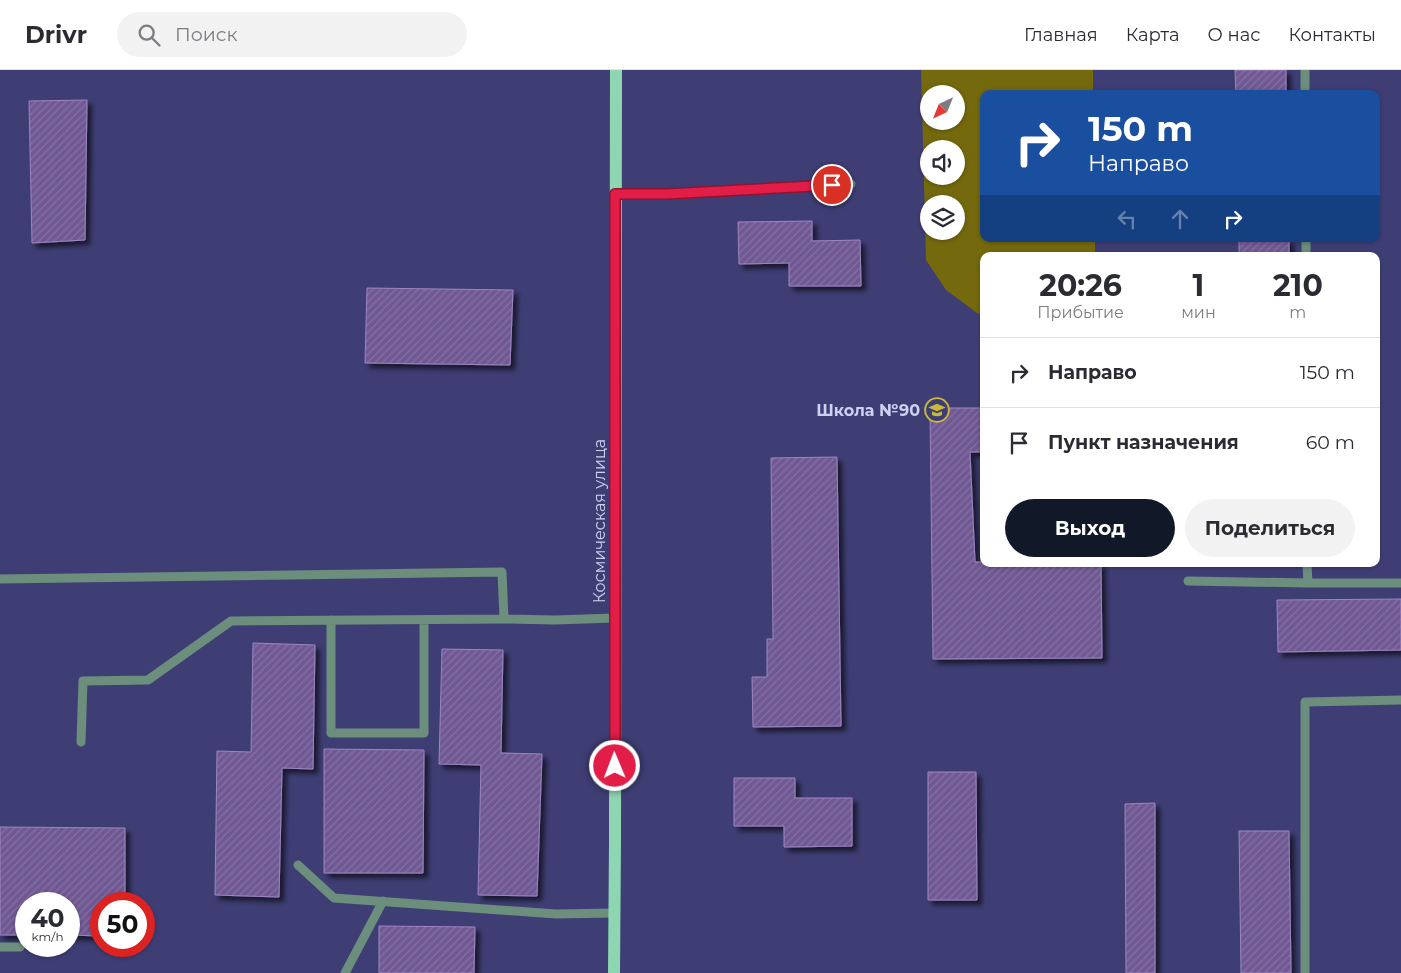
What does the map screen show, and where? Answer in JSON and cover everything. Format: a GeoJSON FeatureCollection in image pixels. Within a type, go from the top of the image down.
{"type":"FeatureCollection","features":[{"type":"Feature","properties":{"kind":"main road","name":"Космическая улица"},"geometry":{"type":"LineString","coordinates":[[614,973],[616,70]]}},
{"type":"Feature","properties":{"kind":"lane"},"geometry":{"type":"LineString","coordinates":[[1305,70],[1305,90]]}},
{"type":"Feature","properties":{"kind":"lane"},"geometry":{"type":"LineString","coordinates":[[615,194],[666,194],[851,184]]}},
{"type":"Feature","properties":{"kind":"lane"},"geometry":{"type":"LineString","coordinates":[[1308,567],[1308,582]]}},
{"type":"Feature","properties":{"kind":"lane"},"geometry":{"type":"LineString","coordinates":[[0,579],[502,572],[504,619]]}},
{"type":"Feature","properties":{"kind":"lane"},"geometry":{"type":"LineString","coordinates":[[1188,581],[1401,582]]}},
{"type":"Feature","properties":{"kind":"lane"},"geometry":{"type":"LineString","coordinates":[[81,742],[83,681],[148,680],[231,621],[555,620],[615,618]]}},
{"type":"Feature","properties":{"kind":"lane"},"geometry":{"type":"LineString","coordinates":[[331,620],[331,733],[424,733],[424,620]]}},
{"type":"Feature","properties":{"kind":"lane"},"geometry":{"type":"LineString","coordinates":[[1305,973],[1305,702],[1401,700]]}},
{"type":"Feature","properties":{"kind":"lane"},"geometry":{"type":"LineString","coordinates":[[298,865],[334,898],[556,914],[614,913]]}},
{"type":"Feature","properties":{"kind":"lane"},"geometry":{"type":"LineString","coordinates":[[345,973],[383,902]]}},
{"type":"Feature","properties":{"kind":"lane"},"geometry":{"type":"LineString","coordinates":[[0,947],[15,947]]}},
{"type":"Feature","properties":{"kind":"shaded area"},"geometry":{"type":"Polygon","coordinates":[[[921,70],[1093,70],[1093,90],[980,90],[980,242],[1095,242],[1095,252],[980,252],[980,314],[946,290],[926,260],[925,240],[965,240],[965,195],[924,195],[924,185],[965,185],[965,140],[923,140],[923,130],[965,130],[965,85],[921,85],[921,70]]]}},
{"type":"Feature","properties":{"kind":"building"},"geometry":{"type":"Polygon","coordinates":[[[1235,70],[1286,70],[1286,90],[1236,90],[1235,70]]]}},
{"type":"Feature","properties":{"kind":"building"},"geometry":{"type":"Polygon","coordinates":[[[87,100],[85,240],[32,243],[29,101],[87,100]]]}},
{"type":"Feature","properties":{"kind":"building"},"geometry":{"type":"Polygon","coordinates":[[[812,221],[812,241],[860,240],[861,286],[789,286],[789,263],[739,264],[738,222],[812,221]]]}},
{"type":"Feature","properties":{"kind":"building"},"geometry":{"type":"Polygon","coordinates":[[[1239,242],[1289,242],[1289,252],[1239,252],[1239,242]]]}},
{"type":"Feature","properties":{"kind":"building"},"geometry":{"type":"Polygon","coordinates":[[[367,288],[513,290],[510,365],[365,363],[367,288]]]}},
{"type":"Feature","properties":{"kind":"building"},"geometry":{"type":"Polygon","coordinates":[[[930,408],[980,408],[980,452],[970,452],[975,562],[980,562],[980,567],[1101,567],[1102,658],[933,659],[930,408]]]}},
{"type":"Feature","properties":{"kind":"building"},"geometry":{"type":"Polygon","coordinates":[[[837,457],[841,726],[753,727],[752,677],[767,677],[767,639],[773,639],[771,458],[837,457]]]}},
{"type":"Feature","properties":{"kind":"building"},"geometry":{"type":"Polygon","coordinates":[[[1401,599],[1401,650],[1278,652],[1277,600],[1401,599]]]}},
{"type":"Feature","properties":{"kind":"building"},"geometry":{"type":"Polygon","coordinates":[[[253,643],[315,645],[313,769],[282,768],[279,897],[215,895],[217,751],[251,752],[253,643]]]}},
{"type":"Feature","properties":{"kind":"building"},"geometry":{"type":"Polygon","coordinates":[[[442,649],[503,650],[501,753],[542,754],[537,896],[478,895],[481,765],[439,764],[442,649]]]}},
{"type":"Feature","properties":{"kind":"building"},"geometry":{"type":"Polygon","coordinates":[[[324,749],[424,750],[423,873],[324,873],[324,749]]]}},
{"type":"Feature","properties":{"kind":"building"},"geometry":{"type":"Polygon","coordinates":[[[928,772],[976,772],[977,900],[928,900],[928,772]]]}},
{"type":"Feature","properties":{"kind":"building"},"geometry":{"type":"Polygon","coordinates":[[[734,778],[795,778],[795,798],[852,798],[852,846],[784,847],[784,826],[734,826],[734,778]]]}},
{"type":"Feature","properties":{"kind":"building"},"geometry":{"type":"Polygon","coordinates":[[[1155,803],[1155,973],[1126,973],[1125,804],[1155,803]]]}},
{"type":"Feature","properties":{"kind":"building"},"geometry":{"type":"Polygon","coordinates":[[[0,827],[125,828],[125,892],[90,892],[90,936],[80,935],[80,892],[15,892],[15,935],[0,935],[0,827]]]}},
{"type":"Feature","properties":{"kind":"building"},"geometry":{"type":"Polygon","coordinates":[[[1239,831],[1289,831],[1291,973],[1241,973],[1239,831]]]}},
{"type":"Feature","properties":{"kind":"building"},"geometry":{"type":"Polygon","coordinates":[[[379,926],[475,927],[474,973],[379,973],[379,926]]]}},
{"type":"Feature","properties":{"kind":"place","name":"Школа №90"},"geometry":{"type":"Point","coordinates":[937,410]}},
{"type":"Feature","properties":{"kind":"route"},"geometry":{"type":"LineString","coordinates":[[615,766],[615,194],[666,194],[832,185]]}}]}
